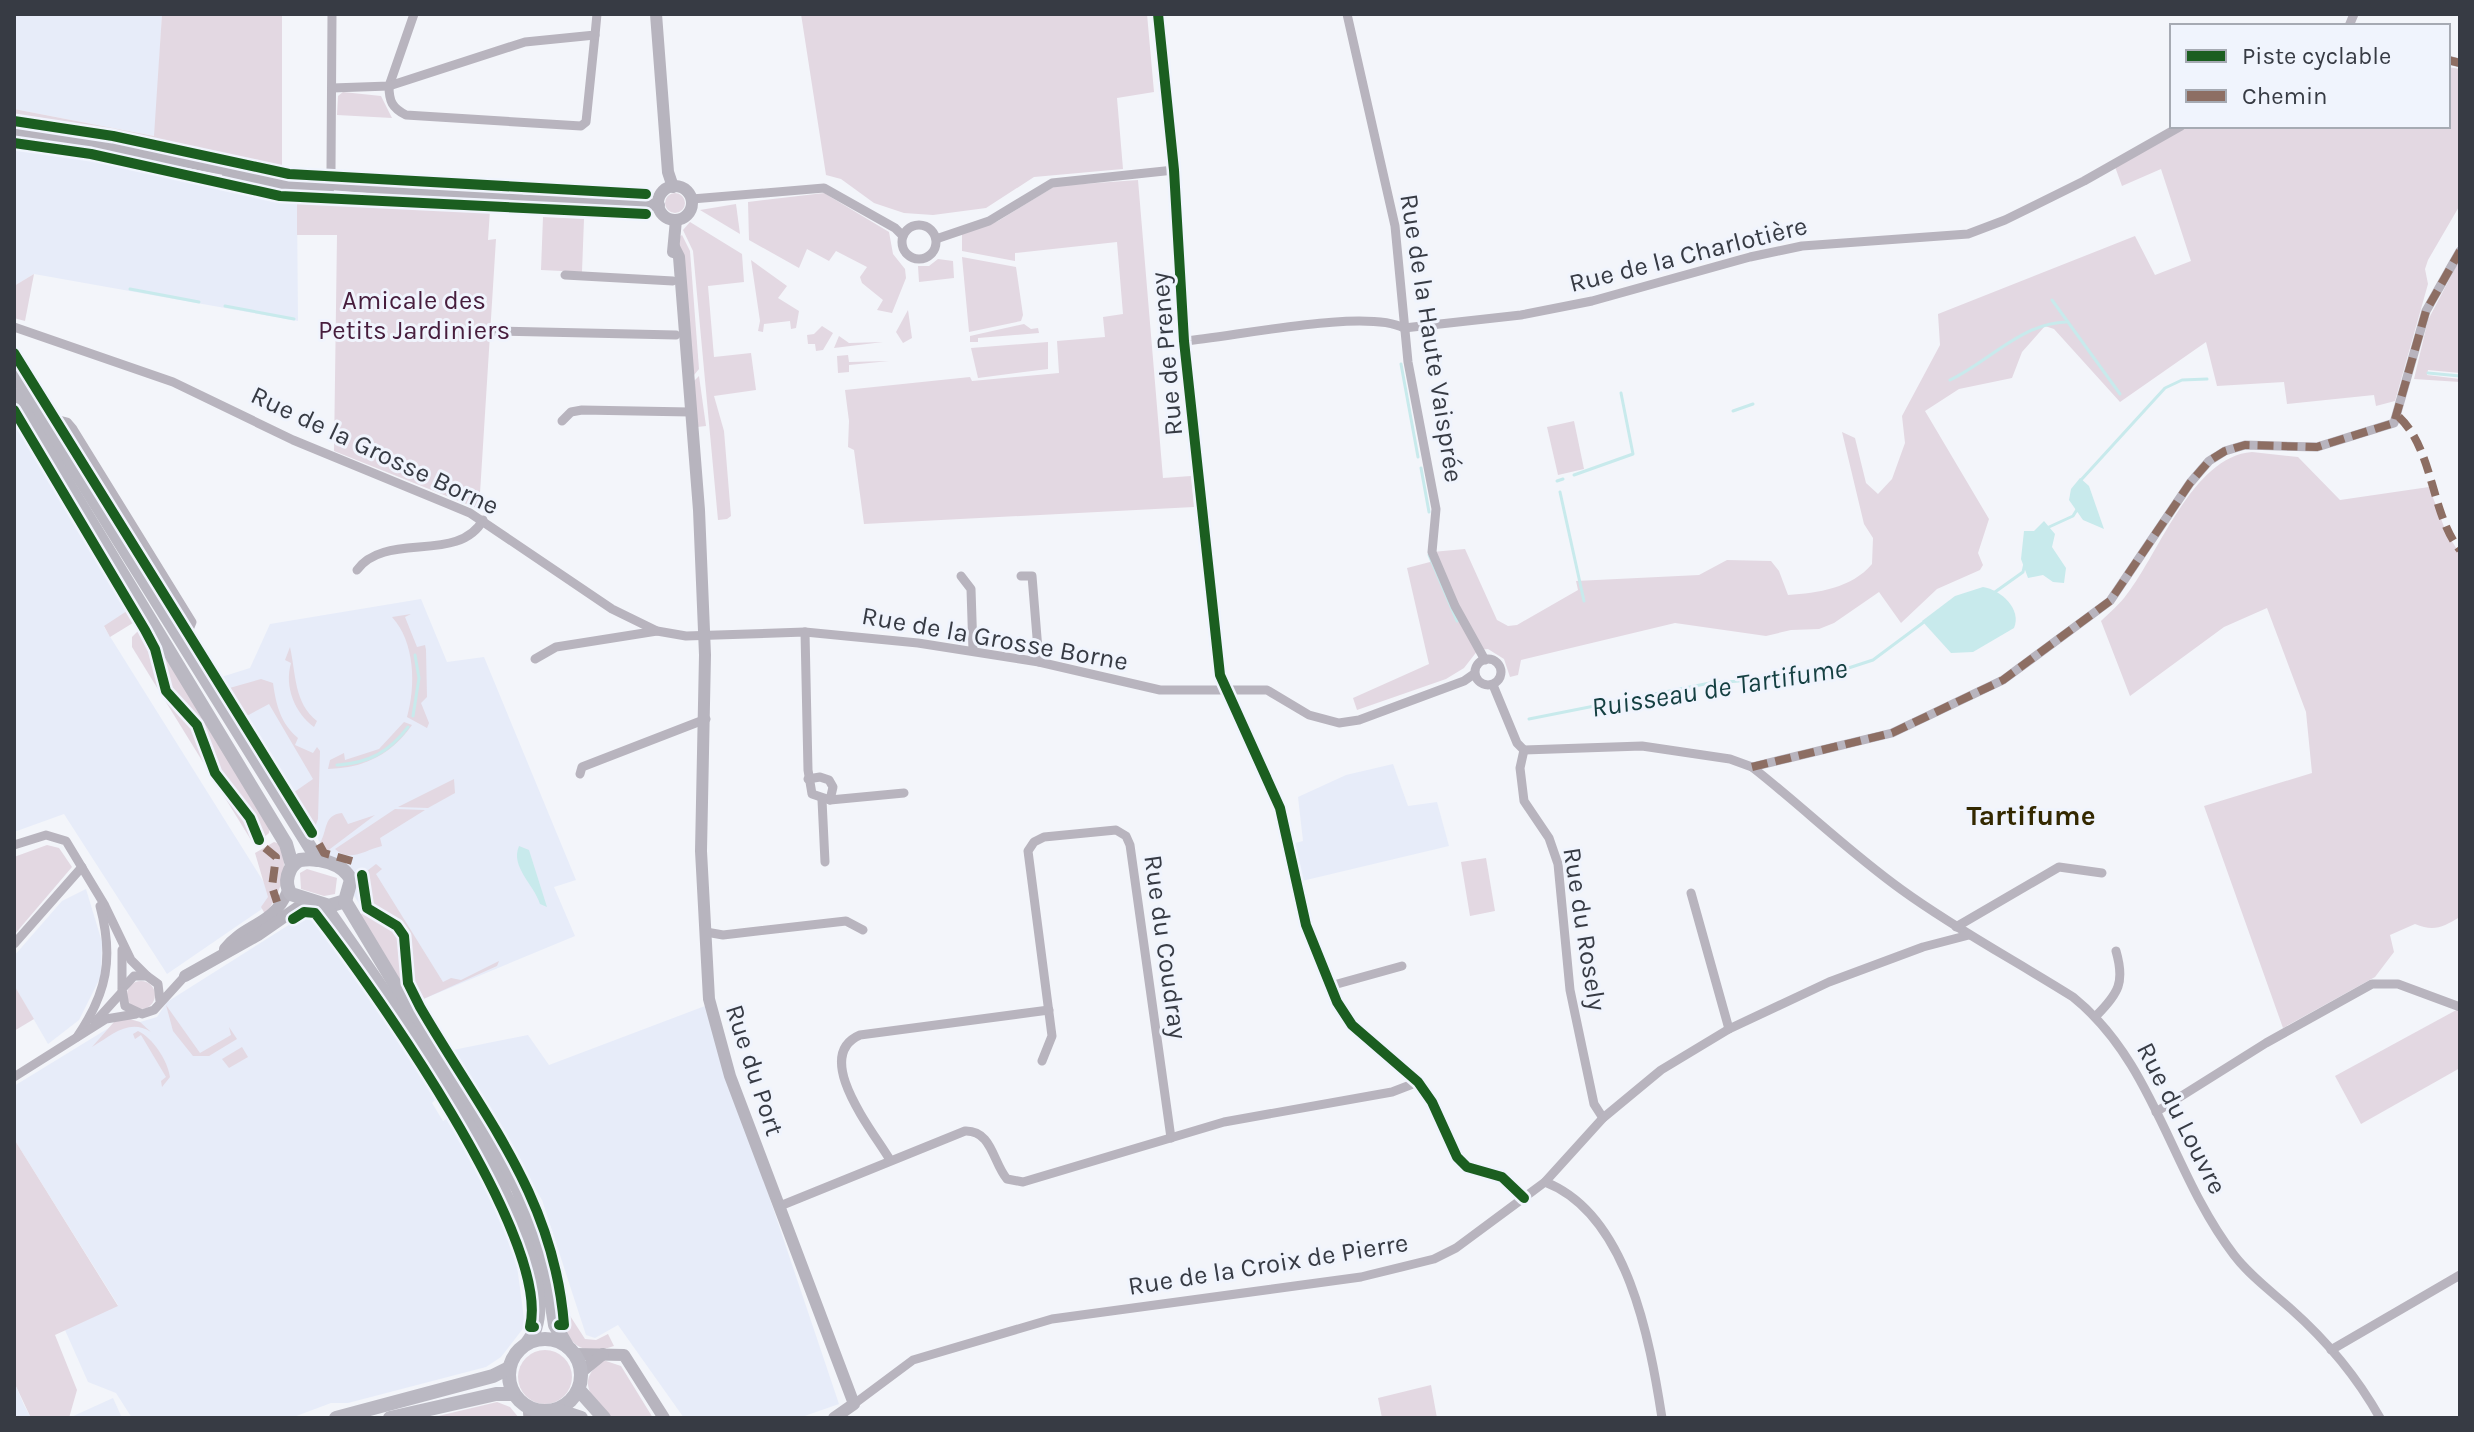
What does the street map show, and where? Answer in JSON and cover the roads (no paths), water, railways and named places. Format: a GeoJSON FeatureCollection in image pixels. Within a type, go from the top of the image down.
{"type":"FeatureCollection","features":[{"type":"Feature","properties":{"kind":"main road"},"geometry":{"type":"LineString","coordinates":[[14,372],[318,860]]}},
{"type":"Feature","properties":{"kind":"main road"},"geometry":{"type":"LineString","coordinates":[[14,395],[286,844],[292,865],[288,891],[307,901],[324,905],[335,906],[345,901],[351,886],[348,874],[338,866],[318,860],[300,860],[292,865]]}},
{"type":"Feature","properties":{"kind":"main road"},"geometry":{"type":"LineString","coordinates":[[345,901],[518,1189],[545,1262],[555,1325],[581,1372],[579,1390],[548,1413]]}},
{"type":"Feature","properties":{"kind":"main road"},"geometry":{"type":"LineString","coordinates":[[324,905],[390,999],[514,1208],[533,1265],[540,1323],[509,1368],[513,1394],[528,1413],[581,1418]]}},
{"type":"Feature","properties":{"kind":"main road"},"geometry":{"type":"LineString","coordinates":[[527,1343],[548,1339],[571,1350]]}},
{"type":"Feature","properties":{"kind":"main road"},"geometry":{"type":"LineString","coordinates":[[336,1418],[493,1376],[509,1368]]}},
{"type":"Feature","properties":{"kind":"main road"},"geometry":{"type":"LineString","coordinates":[[579,1390],[604,1418]]}},
{"type":"Feature","properties":{"kind":"main road"},"geometry":{"type":"LineString","coordinates":[[390,1418],[496,1394],[513,1394]]}},
{"type":"Feature","properties":{"kind":"street"},"geometry":{"type":"LineString","coordinates":[[331,169],[332,14]]}},
{"type":"Feature","properties":{"kind":"street"},"geometry":{"type":"LineString","coordinates":[[414,14],[389,86],[389,98],[396,110],[406,115],[581,126],[586,122],[597,14]]}},
{"type":"Feature","properties":{"kind":"street"},"geometry":{"type":"LineString","coordinates":[[656,14],[668,172],[673,187]]}},
{"type":"Feature","properties":{"kind":"street","name":"Rue de Preney"},"geometry":{"type":"LineString","coordinates":[[1158,14],[1174,170],[1184,341],[1220,675],[1280,808],[1306,925],[1330,986],[1352,1025],[1418,1082],[1432,1102],[1457,1157],[1467,1167],[1502,1177],[1524,1198]]}},
{"type":"Feature","properties":{"kind":"street","name":"Rue de la Haute Vaisprée"},"geometry":{"type":"LineString","coordinates":[[1347,14],[1395,226],[1404,328],[1436,509],[1432,552],[1455,606],[1485,660]]}},
{"type":"Feature","properties":{"kind":"street"},"geometry":{"type":"LineString","coordinates":[[332,88],[389,86],[525,42],[595,35]]}},
{"type":"Feature","properties":{"kind":"street","name":"Rue de la Charlotière"},"geometry":{"type":"LineString","coordinates":[[1184,341],[1309,323],[1391,321],[1404,328],[1521,315],[1592,301],[1750,257],[1802,246],[1968,234],[2005,220],[2084,181],[2177,128]]}},
{"type":"Feature","properties":{"kind":"street"},"geometry":{"type":"LineString","coordinates":[[14,134],[76,142],[104,150],[136,152],[206,167],[246,182],[282,190],[348,188],[486,193],[519,199],[659,205]]}},
{"type":"Feature","properties":{"kind":"street"},"geometry":{"type":"LineString","coordinates":[[936,239],[989,221],[1052,183],[1174,170]]}},
{"type":"Feature","properties":{"kind":"street"},"geometry":{"type":"LineString","coordinates":[[673,187],[685,189],[692,199],[689,212],[676,220],[664,215],[659,205],[663,192],[673,187]]}},
{"type":"Feature","properties":{"kind":"street"},"geometry":{"type":"LineString","coordinates":[[692,199],[829,189],[895,228],[903,236]]}},
{"type":"Feature","properties":{"kind":"street"},"geometry":{"type":"LineString","coordinates":[[676,220],[673,281],[676,335],[687,412]]}},
{"type":"Feature","properties":{"kind":"street"},"geometry":{"type":"LineString","coordinates":[[920,225],[931,229],[936,239],[932,254],[916,259],[903,248],[903,236],[910,228],[920,225]]}},
{"type":"Feature","properties":{"kind":"street"},"geometry":{"type":"LineString","coordinates":[[674,247],[679,257],[687,412]]}},
{"type":"Feature","properties":{"kind":"street"},"geometry":{"type":"LineString","coordinates":[[1493,685],[1517,743],[1524,750],[1642,746],[1730,759],[1752,767],[1892,733],[2003,680],[2110,601],[2190,483],[2209,461],[2225,451],[2245,445],[2317,447],[2403,421],[2426,311],[2460,251]]}},
{"type":"Feature","properties":{"kind":"street"},"geometry":{"type":"LineString","coordinates":[[565,275],[673,281]]}},
{"type":"Feature","properties":{"kind":"street","name":"Rue de la Grosse Borne"},"geometry":{"type":"LineString","coordinates":[[14,327],[173,382],[293,440],[483,520],[612,609],[657,631],[704,636],[805,632],[973,651],[1039,662],[1160,690],[1267,690],[1309,715],[1339,723],[1359,720],[1464,681],[1474,674]]}},
{"type":"Feature","properties":{"kind":"street"},"geometry":{"type":"LineString","coordinates":[[491,331],[676,335]]}},
{"type":"Feature","properties":{"kind":"street"},"geometry":{"type":"LineString","coordinates":[[562,421],[571,412],[582,410],[687,412]]}},
{"type":"Feature","properties":{"kind":"street","name":"Rue du Port"},"geometry":{"type":"LineString","coordinates":[[687,412],[692,510],[698,526],[704,636],[706,719],[700,805],[708,987],[730,1076],[854,1404]]}},
{"type":"Feature","properties":{"kind":"street"},"geometry":{"type":"LineString","coordinates":[[46,424],[55,419],[70,425],[112,489],[192,622],[183,644]]}},
{"type":"Feature","properties":{"kind":"street"},"geometry":{"type":"LineString","coordinates":[[357,570],[373,556],[466,539],[483,520]]}},
{"type":"Feature","properties":{"kind":"street"},"geometry":{"type":"LineString","coordinates":[[961,576],[971,589],[973,651]]}},
{"type":"Feature","properties":{"kind":"street"},"geometry":{"type":"LineString","coordinates":[[1021,576],[1032,576],[1039,662]]}},
{"type":"Feature","properties":{"kind":"street"},"geometry":{"type":"LineString","coordinates":[[535,659],[556,647],[657,631]]}},
{"type":"Feature","properties":{"kind":"street"},"geometry":{"type":"LineString","coordinates":[[805,632],[808,779],[812,794],[826,800],[904,793]]}},
{"type":"Feature","properties":{"kind":"street"},"geometry":{"type":"LineString","coordinates":[[1485,660],[1493,660],[1501,670],[1499,679],[1493,685],[1481,684],[1474,674],[1478,663],[1485,660]]}},
{"type":"Feature","properties":{"kind":"street"},"geometry":{"type":"LineString","coordinates":[[580,774],[582,767],[706,719]]}},
{"type":"Feature","properties":{"kind":"street","name":"Rue du Rosely"},"geometry":{"type":"LineString","coordinates":[[1524,750],[1520,780],[1524,801],[1549,838],[1558,864],[1570,990],[1594,1104],[1603,1118]]}},
{"type":"Feature","properties":{"kind":"street","name":"Rue du Louvre"},"geometry":{"type":"LineString","coordinates":[[1752,767],[1827,826],[1852,853],[1956,927],[2022,965],[2096,1016],[2130,1059],[2185,1177],[2233,1254],[2331,1350],[2356,1379],[2380,1418]]}},
{"type":"Feature","properties":{"kind":"street"},"geometry":{"type":"LineString","coordinates":[[808,779],[829,780],[833,787],[826,800],[825,862]]}},
{"type":"Feature","properties":{"kind":"street","name":"Rue du Coudray"},"geometry":{"type":"LineString","coordinates":[[1042,1061],[1052,1036],[1028,851],[1034,842],[1044,837],[1109,829],[1120,831],[1130,845],[1171,1138]]}},
{"type":"Feature","properties":{"kind":"street"},"geometry":{"type":"LineString","coordinates":[[14,845],[46,835],[56,835],[66,841],[135,966],[161,990],[160,1001]]}},
{"type":"Feature","properties":{"kind":"street"},"geometry":{"type":"LineString","coordinates":[[14,944],[82,867]]}},
{"type":"Feature","properties":{"kind":"street"},"geometry":{"type":"LineString","coordinates":[[1956,927],[2059,867],[2102,873]]}},
{"type":"Feature","properties":{"kind":"street"},"geometry":{"type":"LineString","coordinates":[[77,1037],[100,1000],[108,973],[109,941],[96,891]]}},
{"type":"Feature","properties":{"kind":"street"},"geometry":{"type":"LineString","coordinates":[[222,953],[228,944],[281,908],[288,891]]}},
{"type":"Feature","properties":{"kind":"street"},"geometry":{"type":"LineString","coordinates":[[1691,893],[1729,1029]]}},
{"type":"Feature","properties":{"kind":"street"},"geometry":{"type":"LineString","coordinates":[[14,1077],[115,1015],[149,1013],[185,976],[258,935],[307,901]]}},
{"type":"Feature","properties":{"kind":"street"},"geometry":{"type":"LineString","coordinates":[[706,932],[723,935],[846,921],[863,930]]}},
{"type":"Feature","properties":{"kind":"street","name":"Rue de la Croix de Pierre"},"geometry":{"type":"LineString","coordinates":[[834,1418],[913,1360],[1052,1319],[1227,1297],[1408,1267],[1456,1248],[1545,1182],[1603,1118],[1661,1070],[1729,1029],[1829,982],[1923,947],[1969,935]]}},
{"type":"Feature","properties":{"kind":"street"},"geometry":{"type":"LineString","coordinates":[[119,938],[125,1006],[136,1014]]}},
{"type":"Feature","properties":{"kind":"street"},"geometry":{"type":"LineString","coordinates":[[2096,1016],[2120,989],[2122,974],[2116,951]]}},
{"type":"Feature","properties":{"kind":"street"},"geometry":{"type":"LineString","coordinates":[[1330,986],[1402,966]]}},
{"type":"Feature","properties":{"kind":"street"},"geometry":{"type":"LineString","coordinates":[[77,1037],[134,976],[170,980],[185,976]]}},
{"type":"Feature","properties":{"kind":"street"},"geometry":{"type":"LineString","coordinates":[[2156,1112],[2266,1043],[2372,984],[2398,984],[2460,1007]]}},
{"type":"Feature","properties":{"kind":"street"},"geometry":{"type":"LineString","coordinates":[[890,1160],[840,1073],[840,1055],[850,1041],[860,1035],[1049,1010]]}},
{"type":"Feature","properties":{"kind":"street"},"geometry":{"type":"LineString","coordinates":[[780,1206],[958,1133],[974,1131],[986,1140],[1003,1175],[1011,1181],[1023,1182],[1224,1122],[1392,1092],[1418,1082]]}},
{"type":"Feature","properties":{"kind":"street"},"geometry":{"type":"LineString","coordinates":[[1545,1182],[1572,1197],[1614,1248],[1637,1302],[1662,1418]]}},
{"type":"Feature","properties":{"kind":"street"},"geometry":{"type":"LineString","coordinates":[[2331,1350],[2460,1275]]}},
{"type":"Feature","properties":{"kind":"street"},"geometry":{"type":"LineString","coordinates":[[571,1350],[603,1354],[617,1352],[626,1358],[664,1418]]}},
{"type":"Feature","properties":{"kind":"street"},"geometry":{"type":"LineString","coordinates":[[581,1372],[603,1354]]}},
{"type":"Feature","properties":{"kind":"water"},"geometry":{"type":"Polygon","coordinates":[[[2080,478],[2089,486],[2104,529],[2083,520],[2069,500],[2071,489],[2080,478]]]}},
{"type":"Feature","properties":{"kind":"water"},"geometry":{"type":"Polygon","coordinates":[[[2044,521],[2055,534],[2052,547],[2066,568],[2064,583],[2053,582],[2043,575],[2028,578],[2021,559],[2024,531],[2034,531],[2044,521]]]}},
{"type":"Feature","properties":{"kind":"water"},"geometry":{"type":"Polygon","coordinates":[[[1983,587],[2003,596],[2012,607],[2016,621],[2014,628],[1973,652],[1951,653],[1922,621],[1955,596],[1983,587]]]}},
{"type":"Feature","properties":{"kind":"water"},"geometry":{"type":"Polygon","coordinates":[[[519,846],[529,850],[547,907],[540,904],[520,868],[519,846]]]}},
{"type":"Feature","properties":{"kind":"waterway"},"geometry":{"type":"LineString","coordinates":[[130,289],[199,302]]}},
{"type":"Feature","properties":{"kind":"waterway"},"geometry":{"type":"LineString","coordinates":[[2052,300],[2120,394]]}},
{"type":"Feature","properties":{"kind":"waterway"},"geometry":{"type":"LineString","coordinates":[[225,306],[294,319]]}},
{"type":"Feature","properties":{"kind":"waterway"},"geometry":{"type":"LineString","coordinates":[[1950,380],[2020,336],[2050,324],[2066,322]]}},
{"type":"Feature","properties":{"kind":"waterway"},"geometry":{"type":"LineString","coordinates":[[1401,364],[1418,457]]}},
{"type":"Feature","properties":{"kind":"waterway","name":"Ruisseau de Tartifume"},"geometry":{"type":"LineString","coordinates":[[2428,373],[2460,376]]}},
{"type":"Feature","properties":{"kind":"waterway","name":"Ruisseau de Tartifume"},"geometry":{"type":"LineString","coordinates":[[2081,480],[2165,388],[2182,380],[2207,379]]}},
{"type":"Feature","properties":{"kind":"waterway"},"geometry":{"type":"LineString","coordinates":[[1574,475],[1633,454],[1621,393]]}},
{"type":"Feature","properties":{"kind":"waterway"},"geometry":{"type":"LineString","coordinates":[[1733,411],[1753,404]]}},
{"type":"Feature","properties":{"kind":"waterway"},"geometry":{"type":"LineString","coordinates":[[1421,468],[1429,512]]}},
{"type":"Feature","properties":{"kind":"waterway"},"geometry":{"type":"LineString","coordinates":[[1557,481],[1563,479]]}},
{"type":"Feature","properties":{"kind":"waterway"},"geometry":{"type":"LineString","coordinates":[[1560,492],[1584,601]]}},
{"type":"Feature","properties":{"kind":"waterway","name":"Ruisseau de Tartifume"},"geometry":{"type":"LineString","coordinates":[[2049,527],[2073,516],[2078,508]]}},
{"type":"Feature","properties":{"kind":"waterway"},"geometry":{"type":"LineString","coordinates":[[1429,555],[1457,621]]}},
{"type":"Feature","properties":{"kind":"waterway","name":"Ruisseau de Tartifume"},"geometry":{"type":"LineString","coordinates":[[1995,592],[2023,572],[2025,563]]}},
{"type":"Feature","properties":{"kind":"waterway","name":"Ruisseau de Tartifume"},"geometry":{"type":"LineString","coordinates":[[1529,719],[1710,683],[1827,675],[1873,660],[1924,622]]}},
{"type":"Feature","properties":{"kind":"waterway"},"geometry":{"type":"LineString","coordinates":[[413,716],[419,678],[415,655]]}},
{"type":"Feature","properties":{"kind":"waterway"},"geometry":{"type":"LineString","coordinates":[[337,765],[359,762],[377,755],[408,727]]}},
{"type":"Feature","properties":{"kind":"district","name":"Tartifume"},"geometry":{"type":"Point","coordinates":[2031,815]}},
{"type":"Feature","properties":{"kind":"park label","name":"Amicale des Petits Jardiniers"},"geometry":{"type":"Point","coordinates":[414,315]}}]}
